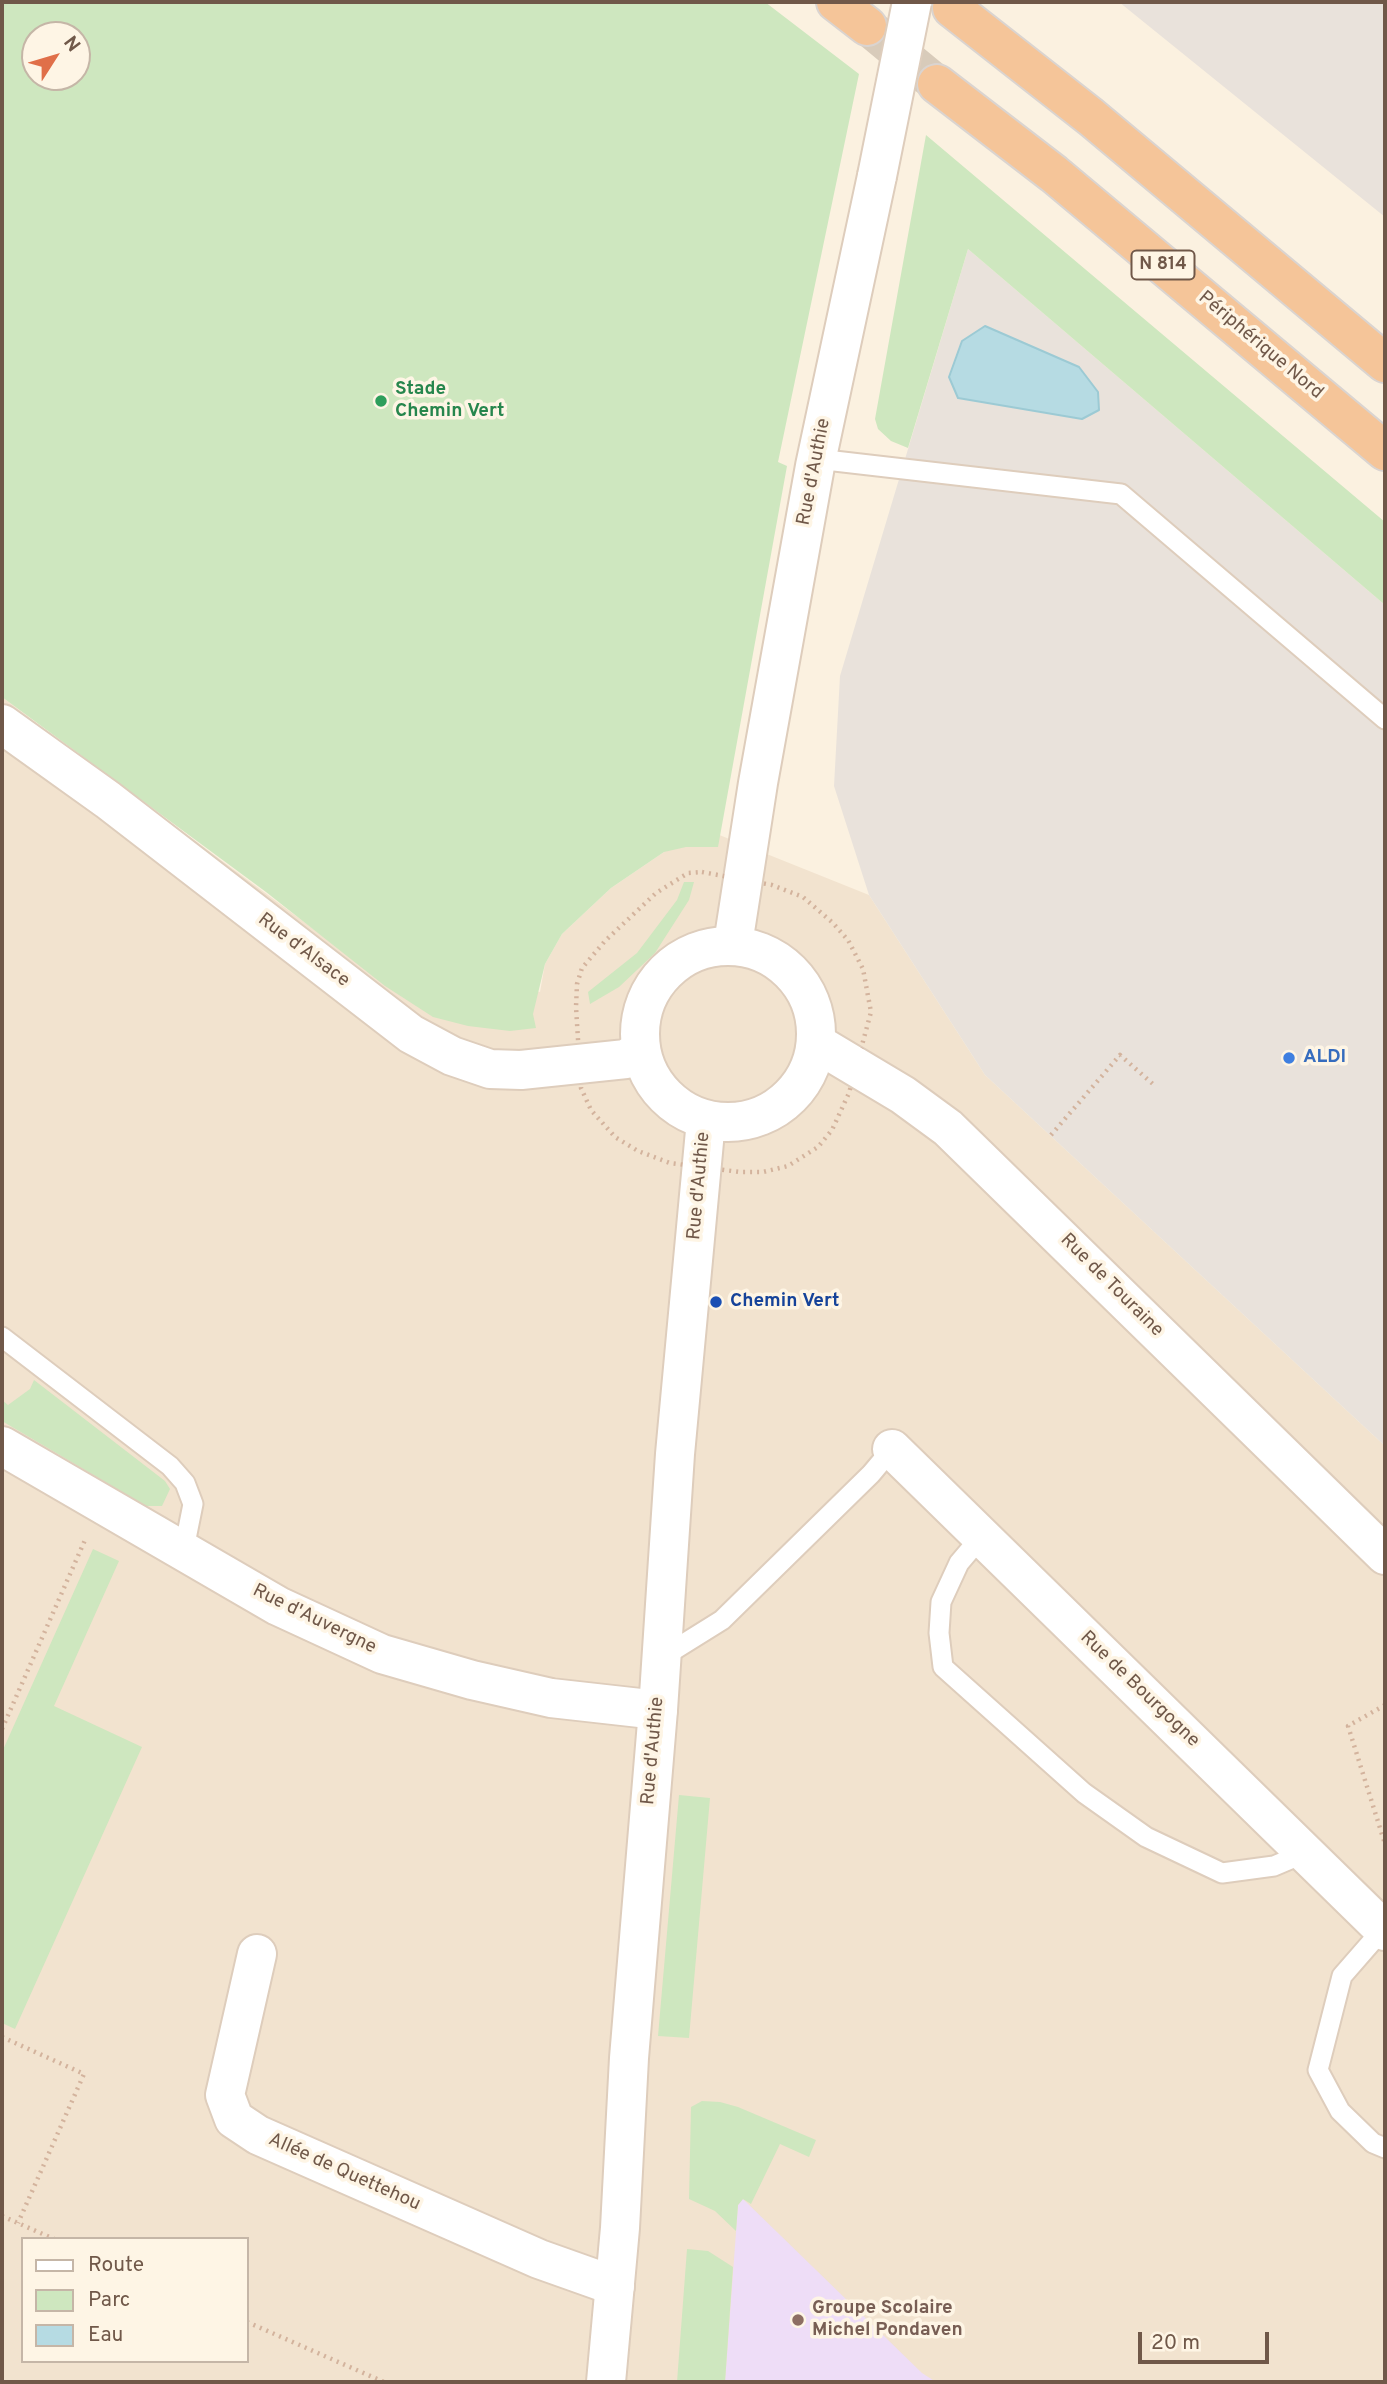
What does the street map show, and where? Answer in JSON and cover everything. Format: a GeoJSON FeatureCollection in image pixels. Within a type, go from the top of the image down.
{"type":"FeatureCollection","features":[{"type":"Feature","properties":{"kind":"highway"},"geometry":{"type":"LineString","coordinates":[[836,2],[867,26]]}},
{"type":"Feature","properties":{"kind":"highway"},"geometry":{"type":"LineString","coordinates":[[952,8],[1091,117],[1385,363]]}},
{"type":"Feature","properties":{"kind":"highway","name":"Périphérique Nord"},"geometry":{"type":"LineString","coordinates":[[937,84],[1054,174],[1385,451]]}},
{"type":"Feature","properties":{"kind":"street","name":"Rue d'Authie"},"geometry":{"type":"LineString","coordinates":[[733,944],[758,783],[817,459],[912,2]]}},
{"type":"Feature","properties":{"kind":"street","name":"Rue d'Alsace"},"geometry":{"type":"LineString","coordinates":[[2,724],[107,800],[411,1034],[452,1056],[490,1069],[521,1070],[626,1059],[640,1050]]}},
{"type":"Feature","properties":{"kind":"street","name":"Rue d'Authie"},"geometry":{"type":"LineString","coordinates":[[733,944],[778,960],[796,976],[808,997],[816,1020],[816,1043],[810,1068],[797,1089],[778,1107],[744,1120],[706,1120],[682,1111],[663,1094],[648,1073],[640,1050],[639,1023],[647,996],[661,974],[682,957],[706,947],[733,944]]}},
{"type":"Feature","properties":{"kind":"street","name":"Rue de Touraine"},"geometry":{"type":"LineString","coordinates":[[816,1043],[903,1095],[948,1128],[1385,1555]]}},
{"type":"Feature","properties":{"kind":"street","name":"Rue d'Authie"},"geometry":{"type":"LineString","coordinates":[[606,2382],[662,1658],[675,1454],[706,1120]]}},
{"type":"Feature","properties":{"kind":"street","name":"Rue d'Auvergne"},"geometry":{"type":"LineString","coordinates":[[2,1446],[100,1504],[184,1549],[278,1606],[382,1654],[472,1680],[551,1698],[658,1710]]}},
{"type":"Feature","properties":{"kind":"street","name":"Rue de Bourgogne"},"geometry":{"type":"LineString","coordinates":[[892,1449],[1384,1930]]}},
{"type":"Feature","properties":{"kind":"street","name":"Allée de Quettehou"},"geometry":{"type":"LineString","coordinates":[[257,1954],[225,2095],[234,2119],[258,2135],[539,2259],[615,2286]]}},
{"type":"Feature","properties":{"kind":"lane"},"geometry":{"type":"LineString","coordinates":[[817,459],[1121,494],[1385,719]]}},
{"type":"Feature","properties":{"kind":"lane"},"geometry":{"type":"LineString","coordinates":[[2,1338],[170,1466],[185,1483],[193,1504],[184,1549]]}},
{"type":"Feature","properties":{"kind":"lane"},"geometry":{"type":"LineString","coordinates":[[662,1658],[722,1620],[871,1474],[892,1449]]}},
{"type":"Feature","properties":{"kind":"lane"},"geometry":{"type":"LineString","coordinates":[[981,1537],[959,1563],[941,1602],[939,1633],[943,1667],[1084,1793],[1146,1837],[1222,1873],[1274,1866],[1307,1852]]}},
{"type":"Feature","properties":{"kind":"lane"},"geometry":{"type":"LineString","coordinates":[[1384,1930],[1342,1976],[1318,2070],[1340,2111],[1373,2143],[1385,2148]]}},
{"type":"Feature","properties":{"kind":"path"},"geometry":{"type":"LineString","coordinates":[[577,1028],[577,984],[582,968],[605,941],[673,880],[688,873],[720,874]]}},
{"type":"Feature","properties":{"kind":"path"},"geometry":{"type":"LineString","coordinates":[[765,884],[803,897],[834,923],[848,940],[863,969],[870,998],[871,1012],[864,1043]]}},
{"type":"Feature","properties":{"kind":"path"},"geometry":{"type":"LineString","coordinates":[[1051,1135],[1120,1055],[1154,1085]]}},
{"type":"Feature","properties":{"kind":"path"},"geometry":{"type":"LineString","coordinates":[[732,1172],[763,1172],[788,1166],[818,1147],[832,1130],[852,1083]]}},
{"type":"Feature","properties":{"kind":"path"},"geometry":{"type":"LineString","coordinates":[[581,1088],[592,1110],[615,1136],[638,1151],[677,1164]]}},
{"type":"Feature","properties":{"kind":"path"},"geometry":{"type":"LineString","coordinates":[[2,1729],[100,1504]]}},
{"type":"Feature","properties":{"kind":"path"},"geometry":{"type":"LineString","coordinates":[[1385,1705],[1348,1726],[1385,1844]]}},
{"type":"Feature","properties":{"kind":"path"},"geometry":{"type":"LineString","coordinates":[[2,2037],[84,2074],[18,2223]]}},
{"type":"Feature","properties":{"kind":"path"},"geometry":{"type":"LineString","coordinates":[[2,2216],[50,2237]]}},
{"type":"Feature","properties":{"kind":"path"},"geometry":{"type":"LineString","coordinates":[[248,2322],[384,2382]]}},
{"type":"Feature","properties":{"kind":"shaded area"},"geometry":{"type":"Polygon","coordinates":[[[1119,2],[1385,2],[1385,217],[1119,2]]]}},
{"type":"Feature","properties":{"kind":"shaded area"},"geometry":{"type":"Polygon","coordinates":[[[968,249],[1385,605],[1385,1446],[985,1075],[869,895],[834,786],[840,676],[968,249]]]}},
{"type":"Feature","properties":{"kind":"shaded area"},"geometry":{"type":"Polygon","coordinates":[[[2,697],[327,939],[540,992],[545,964],[562,934],[611,888],[664,852],[682,820],[869,895],[985,1075],[1385,1446],[1385,2382],[2,2382],[2,697]]]}},
{"type":"Feature","properties":{"kind":"shaded area","name":"Groupe Scolaire Michel Pondaven"},"geometry":{"type":"Polygon","coordinates":[[[743,2199],[922,2373],[936,2382],[725,2382],[738,2205],[743,2199]]]}},
{"type":"Feature","properties":{"kind":"green space","name":"Stade Chemin Vert"},"geometry":{"type":"Polygon","coordinates":[[[2,2],[765,2],[859,74],[778,462],[787,466],[718,847],[686,847],[664,852],[611,888],[562,934],[545,964],[533,1014],[536,1028],[510,1031],[468,1026],[433,1017],[385,986],[266,892],[2,697],[2,2]]]}},
{"type":"Feature","properties":{"kind":"green space"},"geometry":{"type":"Polygon","coordinates":[[[926,135],[1385,522],[1385,605],[968,249],[908,448],[891,441],[878,429],[875,419],[926,135]]]}},
{"type":"Feature","properties":{"kind":"green space"},"geometry":{"type":"Polygon","coordinates":[[[684,882],[694,882],[689,900],[655,953],[619,987],[590,1004],[588,992],[637,953],[677,900],[684,882]]]}},
{"type":"Feature","properties":{"kind":"green space"},"geometry":{"type":"Polygon","coordinates":[[[34,1380],[165,1481],[170,1489],[162,1506],[146,1506],[2,1421],[2,1400],[8,1405],[30,1389],[34,1380]]]}},
{"type":"Feature","properties":{"kind":"green space"},"geometry":{"type":"Polygon","coordinates":[[[93,1549],[119,1561],[54,1706],[142,1747],[15,2029],[2,2023],[2,1752],[93,1549]]]}},
{"type":"Feature","properties":{"kind":"green space"},"geometry":{"type":"Polygon","coordinates":[[[679,1795],[710,1798],[689,2038],[658,2036],[679,1795]]]}},
{"type":"Feature","properties":{"kind":"green space"},"geometry":{"type":"Polygon","coordinates":[[[702,2101],[738,2107],[816,2140],[809,2157],[780,2144],[751,2204],[743,2199],[738,2205],[736,2231],[715,2211],[689,2199],[691,2107],[702,2101]]]}},
{"type":"Feature","properties":{"kind":"green space"},"geometry":{"type":"Polygon","coordinates":[[[687,2249],[708,2251],[733,2267],[725,2382],[677,2382],[687,2249]]]}},
{"type":"Feature","properties":{"kind":"water"},"geometry":{"type":"Polygon","coordinates":[[[985,326],[1079,367],[1098,392],[1099,410],[1082,419],[958,398],[949,377],[962,341],[985,326]]]}},
{"type":"Feature","properties":{"kind":"tunnel"},"geometry":{"type":"LineString","coordinates":[[867,26],[937,84]]}},
{"type":"Feature","properties":{"kind":"place","name":"Stade Chemin Vert"},"geometry":{"type":"Point","coordinates":[381,401]}},
{"type":"Feature","properties":{"kind":"place","name":"ALDI"},"geometry":{"type":"Point","coordinates":[1289,1058]}},
{"type":"Feature","properties":{"kind":"place","name":"Chemin Vert"},"geometry":{"type":"Point","coordinates":[716,1302]}},
{"type":"Feature","properties":{"kind":"place","name":"Groupe Scolaire Michel Pondaven"},"geometry":{"type":"Point","coordinates":[798,2320]}}]}
